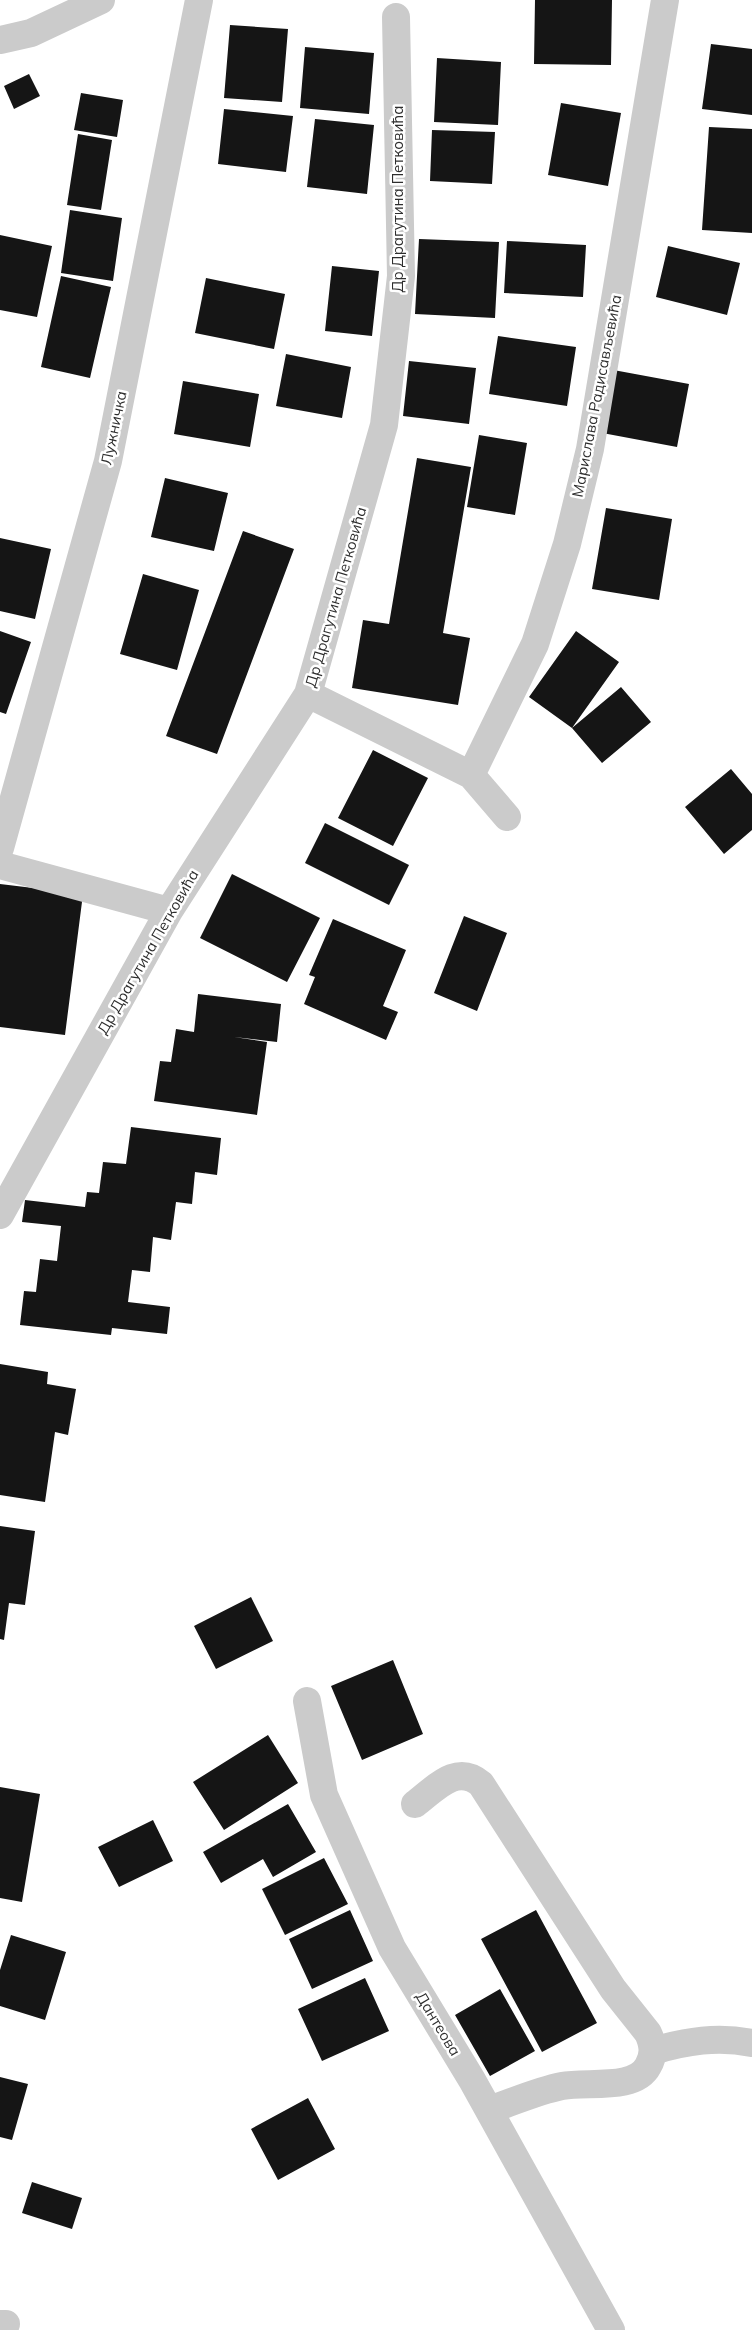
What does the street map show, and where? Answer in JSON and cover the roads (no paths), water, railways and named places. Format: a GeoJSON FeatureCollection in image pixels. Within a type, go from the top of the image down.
{"type":"FeatureCollection","features":[{"type":"Feature","properties":{"kind":"street"},"geometry":{"type":"LineString","coordinates":[[0,40],[31,33],[101,0]]}},
{"type":"Feature","properties":{"kind":"street","name":"Лужничка"},"geometry":{"type":"LineString","coordinates":[[0,848],[108,461],[199,0]]}},
{"type":"Feature","properties":{"kind":"street","name":"Марислава Радисављевића"},"geometry":{"type":"LineString","coordinates":[[471,775],[535,644],[567,544],[590,449],[665,0]]}},
{"type":"Feature","properties":{"kind":"street","name":"Др Драгутина Петковића"},"geometry":{"type":"LineString","coordinates":[[0,1215],[169,911],[308,694],[384,425],[401,276],[396,17]]}},
{"type":"Feature","properties":{"kind":"street"},"geometry":{"type":"LineString","coordinates":[[308,694],[471,775],[507,817]]}},
{"type":"Feature","properties":{"kind":"street"},"geometry":{"type":"LineString","coordinates":[[0,865],[169,911]]}},
{"type":"Feature","properties":{"kind":"street","name":"Дантеова"},"geometry":{"type":"LineString","coordinates":[[307,1701],[324,1795],[392,1948],[489,2110],[611,2330]]}},
{"type":"Feature","properties":{"kind":"street"},"geometry":{"type":"LineString","coordinates":[[415,1804],[450,1777],[467,1776],[481,1784],[613,1989],[648,2033],[653,2050],[646,2069],[639,2077],[628,2081],[562,2086],[489,2110]]}},
{"type":"Feature","properties":{"kind":"street"},"geometry":{"type":"LineString","coordinates":[[653,2050],[701,2040],[718,2039],[752,2043]]}}]}
